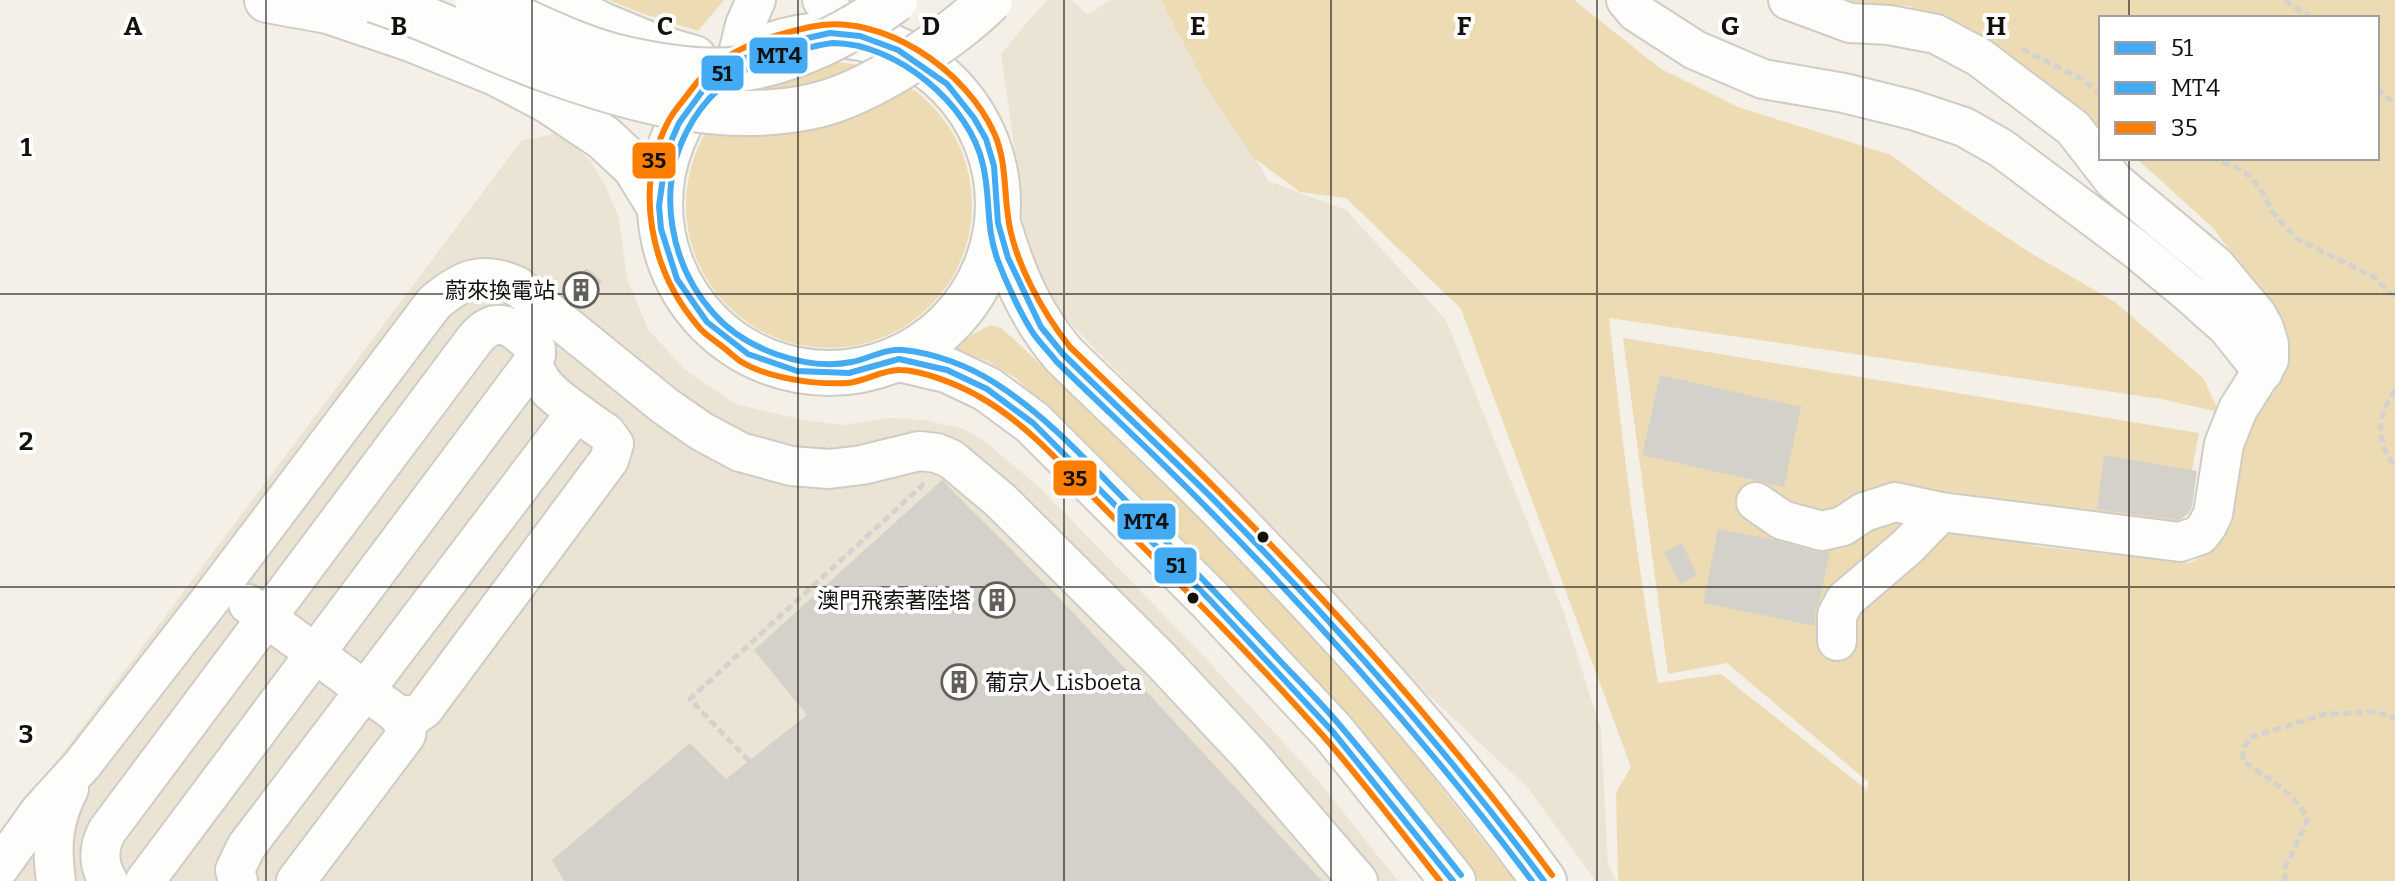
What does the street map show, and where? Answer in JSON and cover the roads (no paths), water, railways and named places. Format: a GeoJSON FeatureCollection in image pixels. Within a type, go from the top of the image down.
{"type":"FeatureCollection","features":[{"type":"Feature","properties":{"kind":"main road"},"geometry":{"type":"LineString","coordinates":[[267,0],[328,11],[411,39],[509,80],[549,101],[604,138],[635,167],[659,206]]}},
{"type":"Feature","properties":{"kind":"main road"},"geometry":{"type":"LineString","coordinates":[[374,0],[593,86],[705,112],[764,113],[811,107],[847,95],[899,69],[950,36],[990,0]]}},
{"type":"Feature","properties":{"kind":"main road"},"geometry":{"type":"LineString","coordinates":[[477,0],[542,30],[623,59],[684,69],[737,69],[769,64],[864,23],[895,0]]}},
{"type":"Feature","properties":{"kind":"main road"},"geometry":{"type":"LineString","coordinates":[[553,0],[653,46],[698,59],[736,62]]}},
{"type":"Feature","properties":{"kind":"main road"},"geometry":{"type":"LineString","coordinates":[[998,223],[994,249],[982,277],[965,306],[940,334],[899,359],[849,373],[810,372],[797,371],[748,354],[707,322],[677,279],[661,229],[659,206],[669,146],[679,123],[706,86],[736,62],[776,45],[830,33],[860,36],[898,50],[947,84],[986,139],[994,166],[998,223],[1008,258],[1041,327],[1072,363],[1231,518],[1417,718],[1517,842],[1544,881]]}},
{"type":"Feature","properties":{"kind":"main road"},"geometry":{"type":"LineString","coordinates":[[899,359],[947,370],[987,389],[1033,423],[1209,599],[1333,732],[1453,881]]}},
{"type":"Feature","properties":{"kind":"street"},"geometry":{"type":"LineString","coordinates":[[736,62],[745,25],[756,0]]}},
{"type":"Feature","properties":{"kind":"street"},"geometry":{"type":"LineString","coordinates":[[822,0],[860,36]]}},
{"type":"Feature","properties":{"kind":"street"},"geometry":{"type":"LineString","coordinates":[[1626,0],[1636,12],[1695,50],[1763,79],[1844,93],[1913,110],[1964,127],[2001,148],[2137,250],[2190,294],[2227,327],[2263,372]]}},
{"type":"Feature","properties":{"kind":"street"},"geometry":{"type":"LineString","coordinates":[[1756,502],[1782,520],[1822,531],[1843,526],[1864,512],[1895,502],[1941,512],[2180,542],[2189,540],[2200,535],[2213,514],[2224,444],[2238,409],[2269,360],[2269,344],[2257,315],[2215,265],[2114,181],[2073,128],[1979,57],[1936,34],[1889,25],[1850,23],[1788,0]]}},
{"type":"Feature","properties":{"kind":"street"},"geometry":{"type":"LineString","coordinates":[[0,869],[40,811],[82,765],[207,604],[434,303],[465,281],[483,277],[502,279],[517,286],[665,406],[701,431],[740,452],[791,466],[829,469],[862,465],[919,451],[937,453],[951,459],[1000,500],[1160,659],[1249,754],[1358,881]]}},
{"type":"Feature","properties":{"kind":"street"},"geometry":{"type":"LineString","coordinates":[[108,881],[102,869],[100,850],[107,831],[257,611],[484,328],[502,323],[526,339],[536,349],[533,360],[145,881]]}},
{"type":"Feature","properties":{"kind":"street"},"geometry":{"type":"LineString","coordinates":[[397,714],[414,716],[424,709],[609,460],[614,444],[611,438],[543,386],[533,360]]}},
{"type":"Feature","properties":{"kind":"street"},"geometry":{"type":"LineString","coordinates":[[238,881],[235,870],[246,847],[564,428],[583,417]]}},
{"type":"Feature","properties":{"kind":"street"},"geometry":{"type":"LineString","coordinates":[[1837,641],[1837,615],[1845,600],[1907,547],[1941,512]]}},
{"type":"Feature","properties":{"kind":"street"},"geometry":{"type":"LineString","coordinates":[[234,567],[237,588],[257,611],[397,714],[407,729],[406,735],[296,881]]}},
{"type":"Feature","properties":{"kind":"street"},"geometry":{"type":"LineString","coordinates":[[207,604],[227,599],[257,611]]}},
{"type":"Feature","properties":{"kind":"street"},"geometry":{"type":"LineString","coordinates":[[55,881],[53,830],[63,799],[82,765]]}},
{"type":"Feature","properties":{"kind":"street"},"geometry":{"type":"LineString","coordinates":[[0,869],[21,862],[32,864],[43,868],[55,881]]}},
{"type":"Feature","properties":{"kind":"place","name":"蔚來換電站"},"geometry":{"type":"Point","coordinates":[581,290]}},
{"type":"Feature","properties":{"kind":"place","name":"澳門飛索著陸塔"},"geometry":{"type":"Point","coordinates":[997,600]}},
{"type":"Feature","properties":{"kind":"place","name":"葡京人 Lisboeta"},"geometry":{"type":"Point","coordinates":[959,682]}}]}
